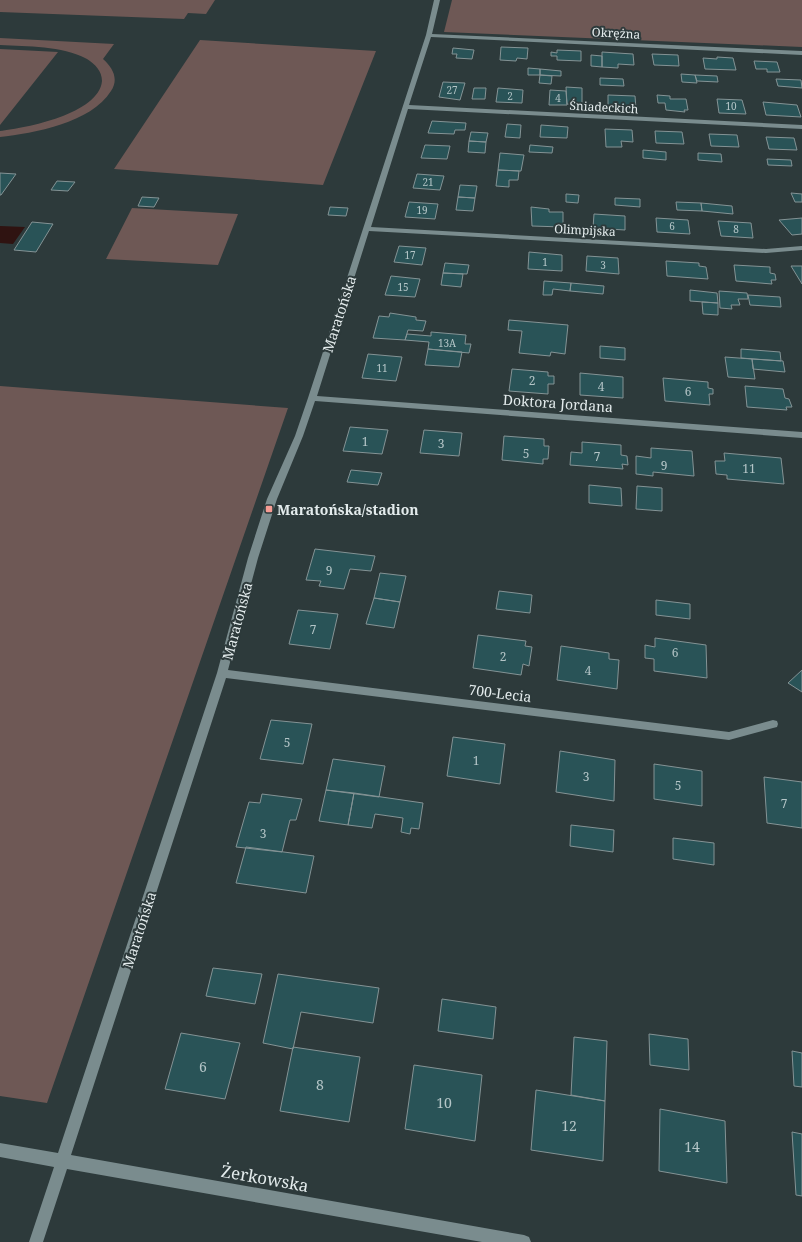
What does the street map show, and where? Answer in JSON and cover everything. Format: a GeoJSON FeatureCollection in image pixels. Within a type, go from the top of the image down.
{"type":"FeatureCollection","features":[{"type":"Feature","properties":{"kind":"street","name":"Maratońska"},"geometry":{"type":"LineString","coordinates":[[36,1242],[222,673],[253,558],[272,499],[299,436],[312,398],[429,35],[437,0]]}},
{"type":"Feature","properties":{"kind":"street","name":"Okrężna"},"geometry":{"type":"LineString","coordinates":[[429,35],[802,53]]}},
{"type":"Feature","properties":{"kind":"street","name":"Śniadeckich"},"geometry":{"type":"LineString","coordinates":[[405,107],[652,121],[802,127]]}},
{"type":"Feature","properties":{"kind":"street","name":"Olimpijska"},"geometry":{"type":"LineString","coordinates":[[366,229],[766,251],[802,248]]}},
{"type":"Feature","properties":{"kind":"street","name":"Doktora Jordana"},"geometry":{"type":"LineString","coordinates":[[312,398],[802,435]]}},
{"type":"Feature","properties":{"kind":"street","name":"700-Lecia"},"geometry":{"type":"LineString","coordinates":[[222,673],[729,736],[773,724]]}},
{"type":"Feature","properties":{"kind":"street","name":"Żerkowska"},"geometry":{"type":"LineString","coordinates":[[0,1150],[524,1242]]}},
{"type":"Feature","properties":{"kind":"shaded area"},"geometry":{"type":"Polygon","coordinates":[[[0,0],[215,0],[206,14],[188,13],[184,19],[0,12],[0,0]]]}},
{"type":"Feature","properties":{"kind":"shaded area"},"geometry":{"type":"Polygon","coordinates":[[[452,0],[802,0],[802,47],[444,32],[452,0]]]}},
{"type":"Feature","properties":{"kind":"shaded area"},"geometry":{"type":"Polygon","coordinates":[[[0,38],[114,44],[103,59],[110,66],[114,74],[115,82],[113,87],[102,102],[76,119],[29,133],[0,137],[0,131],[43,123],[75,111],[88,102],[98,92],[102,77],[95,66],[87,59],[77,54],[55,49],[0,45],[0,38]]]}},
{"type":"Feature","properties":{"kind":"shaded area"},"geometry":{"type":"Polygon","coordinates":[[[200,40],[376,51],[323,185],[114,169],[200,40]]]}},
{"type":"Feature","properties":{"kind":"shaded area"},"geometry":{"type":"Polygon","coordinates":[[[0,49],[58,52],[0,125],[0,49]]]}},
{"type":"Feature","properties":{"kind":"shaded area"},"geometry":{"type":"Polygon","coordinates":[[[132,208],[238,214],[218,265],[106,259],[132,208]]]}},
{"type":"Feature","properties":{"kind":"shaded area"},"geometry":{"type":"Polygon","coordinates":[[[0,226],[25,227],[13,244],[0,243],[0,226]]]}},
{"type":"Feature","properties":{"kind":"shaded area"},"geometry":{"type":"Polygon","coordinates":[[[0,386],[288,408],[47,1103],[0,1096],[0,386]]]}},
{"type":"Feature","properties":{"kind":"building"},"geometry":{"type":"Polygon","coordinates":[[[501,47],[528,48],[527,59],[517,58],[516,61],[500,60],[501,47]]]}},
{"type":"Feature","properties":{"kind":"building"},"geometry":{"type":"Polygon","coordinates":[[[453,48],[474,50],[472,59],[456,58],[457,54],[452,54],[453,48]]]}},
{"type":"Feature","properties":{"kind":"building"},"geometry":{"type":"Polygon","coordinates":[[[557,50],[581,51],[581,61],[557,60],[557,56],[551,56],[551,52],[557,53],[557,50]]]}},
{"type":"Feature","properties":{"kind":"building"},"geometry":{"type":"Polygon","coordinates":[[[602,52],[633,54],[634,65],[618,64],[618,68],[602,67],[602,52]]]}},
{"type":"Feature","properties":{"kind":"building"},"geometry":{"type":"Polygon","coordinates":[[[652,54],[678,55],[679,66],[654,65],[652,54]]]}},
{"type":"Feature","properties":{"kind":"building"},"geometry":{"type":"Polygon","coordinates":[[[591,55],[602,56],[602,67],[591,66],[591,55]]]}},
{"type":"Feature","properties":{"kind":"building"},"geometry":{"type":"Polygon","coordinates":[[[717,57],[733,58],[736,70],[705,69],[703,58],[717,59],[717,57]]]}},
{"type":"Feature","properties":{"kind":"building"},"geometry":{"type":"Polygon","coordinates":[[[754,61],[777,62],[780,72],[767,72],[767,69],[756,69],[754,61]]]}},
{"type":"Feature","properties":{"kind":"building"},"geometry":{"type":"Polygon","coordinates":[[[528,68],[540,69],[540,75],[528,75],[528,68]]]}},
{"type":"Feature","properties":{"kind":"building"},"geometry":{"type":"Polygon","coordinates":[[[540,69],[561,71],[561,76],[540,75],[540,69]]]}},
{"type":"Feature","properties":{"kind":"building"},"geometry":{"type":"Polygon","coordinates":[[[681,74],[695,75],[697,83],[682,82],[681,74]]]}},
{"type":"Feature","properties":{"kind":"building"},"geometry":{"type":"Polygon","coordinates":[[[540,75],[552,76],[551,84],[539,83],[540,75]]]}},
{"type":"Feature","properties":{"kind":"building"},"geometry":{"type":"Polygon","coordinates":[[[695,75],[717,76],[718,82],[697,81],[695,75]]]}},
{"type":"Feature","properties":{"kind":"building"},"geometry":{"type":"Polygon","coordinates":[[[600,78],[623,79],[624,86],[600,85],[600,78]]]}},
{"type":"Feature","properties":{"kind":"building"},"geometry":{"type":"Polygon","coordinates":[[[776,79],[801,80],[802,88],[778,86],[776,79]]]}},
{"type":"Feature","properties":{"kind":"building"},"geometry":{"type":"Polygon","coordinates":[[[443,82],[465,83],[460,100],[439,97],[443,82]]]}},
{"type":"Feature","properties":{"kind":"building"},"geometry":{"type":"Polygon","coordinates":[[[566,87],[582,88],[582,105],[567,104],[566,87]]]}},
{"type":"Feature","properties":{"kind":"building"},"geometry":{"type":"Polygon","coordinates":[[[474,88],[486,88],[485,99],[472,99],[474,88]]]}},
{"type":"Feature","properties":{"kind":"building"},"geometry":{"type":"Polygon","coordinates":[[[498,88],[523,90],[522,103],[496,102],[498,88]]]}},
{"type":"Feature","properties":{"kind":"building"},"geometry":{"type":"Polygon","coordinates":[[[550,90],[566,91],[567,105],[549,105],[550,90]]]}},
{"type":"Feature","properties":{"kind":"building"},"geometry":{"type":"Polygon","coordinates":[[[608,95],[635,96],[636,109],[608,107],[608,95]]]}},
{"type":"Feature","properties":{"kind":"building"},"geometry":{"type":"Polygon","coordinates":[[[657,95],[670,96],[670,99],[686,99],[688,110],[684,110],[685,112],[666,110],[665,103],[658,103],[657,95]]]}},
{"type":"Feature","properties":{"kind":"building"},"geometry":{"type":"Polygon","coordinates":[[[717,99],[742,100],[746,114],[719,113],[717,99]]]}},
{"type":"Feature","properties":{"kind":"building"},"geometry":{"type":"Polygon","coordinates":[[[763,102],[797,105],[801,117],[766,115],[763,102]]]}},
{"type":"Feature","properties":{"kind":"building"},"geometry":{"type":"Polygon","coordinates":[[[432,121],[466,123],[465,130],[455,130],[454,134],[428,133],[432,121]]]}},
{"type":"Feature","properties":{"kind":"building"},"geometry":{"type":"Polygon","coordinates":[[[507,124],[521,125],[520,138],[505,137],[507,124]]]}},
{"type":"Feature","properties":{"kind":"building"},"geometry":{"type":"Polygon","coordinates":[[[541,125],[568,127],[567,138],[540,137],[541,125]]]}},
{"type":"Feature","properties":{"kind":"building"},"geometry":{"type":"Polygon","coordinates":[[[605,129],[632,130],[633,142],[621,141],[622,147],[606,147],[605,129]]]}},
{"type":"Feature","properties":{"kind":"building"},"geometry":{"type":"Polygon","coordinates":[[[655,131],[682,132],[684,144],[656,143],[655,131]]]}},
{"type":"Feature","properties":{"kind":"building"},"geometry":{"type":"Polygon","coordinates":[[[471,132],[488,133],[486,142],[469,141],[471,132]]]}},
{"type":"Feature","properties":{"kind":"building"},"geometry":{"type":"Polygon","coordinates":[[[709,134],[737,135],[739,147],[711,146],[709,134]]]}},
{"type":"Feature","properties":{"kind":"building"},"geometry":{"type":"Polygon","coordinates":[[[766,137],[794,138],[797,150],[769,149],[766,137]]]}},
{"type":"Feature","properties":{"kind":"building"},"geometry":{"type":"Polygon","coordinates":[[[469,141],[486,142],[485,153],[468,152],[469,141]]]}},
{"type":"Feature","properties":{"kind":"building"},"geometry":{"type":"Polygon","coordinates":[[[425,145],[450,146],[447,159],[421,158],[425,145]]]}},
{"type":"Feature","properties":{"kind":"building"},"geometry":{"type":"Polygon","coordinates":[[[530,145],[553,147],[552,153],[529,152],[530,145]]]}},
{"type":"Feature","properties":{"kind":"building"},"geometry":{"type":"Polygon","coordinates":[[[643,150],[666,152],[666,160],[643,158],[643,150]]]}},
{"type":"Feature","properties":{"kind":"building"},"geometry":{"type":"Polygon","coordinates":[[[500,153],[524,155],[521,171],[498,170],[500,153]]]}},
{"type":"Feature","properties":{"kind":"building"},"geometry":{"type":"Polygon","coordinates":[[[698,153],[721,154],[722,162],[698,160],[698,153]]]}},
{"type":"Feature","properties":{"kind":"building"},"geometry":{"type":"Polygon","coordinates":[[[767,159],[791,160],[792,166],[768,165],[767,159]]]}},
{"type":"Feature","properties":{"kind":"building"},"geometry":{"type":"Polygon","coordinates":[[[498,170],[519,171],[518,180],[509,180],[509,187],[496,186],[498,170]]]}},
{"type":"Feature","properties":{"kind":"building"},"geometry":{"type":"Polygon","coordinates":[[[0,173],[16,174],[1,195],[0,195],[0,173]]]}},
{"type":"Feature","properties":{"kind":"building"},"geometry":{"type":"Polygon","coordinates":[[[417,174],[444,176],[440,190],[413,188],[417,174]]]}},
{"type":"Feature","properties":{"kind":"building"},"geometry":{"type":"Polygon","coordinates":[[[57,181],[75,182],[68,191],[51,190],[57,181]]]}},
{"type":"Feature","properties":{"kind":"building"},"geometry":{"type":"Polygon","coordinates":[[[460,185],[477,186],[475,198],[458,197],[460,185]]]}},
{"type":"Feature","properties":{"kind":"building"},"geometry":{"type":"Polygon","coordinates":[[[791,193],[802,194],[802,202],[795,202],[791,193]]]}},
{"type":"Feature","properties":{"kind":"building"},"geometry":{"type":"Polygon","coordinates":[[[566,194],[579,195],[578,203],[566,202],[566,194]]]}},
{"type":"Feature","properties":{"kind":"building"},"geometry":{"type":"Polygon","coordinates":[[[142,197],[159,198],[154,207],[138,206],[142,197]]]}},
{"type":"Feature","properties":{"kind":"building"},"geometry":{"type":"Polygon","coordinates":[[[458,197],[475,198],[473,211],[456,210],[458,197]]]}},
{"type":"Feature","properties":{"kind":"building"},"geometry":{"type":"Polygon","coordinates":[[[615,198],[640,199],[640,207],[615,205],[615,198]]]}},
{"type":"Feature","properties":{"kind":"building"},"geometry":{"type":"Polygon","coordinates":[[[409,202],[438,204],[435,219],[405,217],[409,202]]]}},
{"type":"Feature","properties":{"kind":"building"},"geometry":{"type":"Polygon","coordinates":[[[676,202],[701,203],[702,211],[677,210],[676,202]]]}},
{"type":"Feature","properties":{"kind":"building"},"geometry":{"type":"Polygon","coordinates":[[[701,203],[732,206],[733,214],[702,211],[701,203]]]}},
{"type":"Feature","properties":{"kind":"building"},"geometry":{"type":"Polygon","coordinates":[[[330,207],[348,208],[346,216],[328,215],[330,207]]]}},
{"type":"Feature","properties":{"kind":"building"},"geometry":{"type":"Polygon","coordinates":[[[531,207],[549,209],[549,212],[563,212],[563,227],[532,226],[531,207]]]}},
{"type":"Feature","properties":{"kind":"building"},"geometry":{"type":"Polygon","coordinates":[[[594,214],[625,216],[625,230],[593,228],[594,214]]]}},
{"type":"Feature","properties":{"kind":"building"},"geometry":{"type":"Polygon","coordinates":[[[656,218],[688,220],[690,234],[657,232],[656,218]]]}},
{"type":"Feature","properties":{"kind":"building"},"geometry":{"type":"Polygon","coordinates":[[[802,218],[802,234],[792,235],[779,220],[802,218]]]}},
{"type":"Feature","properties":{"kind":"building"},"geometry":{"type":"Polygon","coordinates":[[[718,221],[751,223],[753,238],[721,236],[718,221]]]}},
{"type":"Feature","properties":{"kind":"building"},"geometry":{"type":"Polygon","coordinates":[[[32,222],[53,224],[36,252],[14,250],[32,222]]]}},
{"type":"Feature","properties":{"kind":"building"},"geometry":{"type":"Polygon","coordinates":[[[399,246],[426,248],[422,265],[394,262],[399,246]]]}},
{"type":"Feature","properties":{"kind":"building"},"geometry":{"type":"Polygon","coordinates":[[[529,252],[562,255],[562,271],[528,269],[529,252]]]}},
{"type":"Feature","properties":{"kind":"building"},"geometry":{"type":"Polygon","coordinates":[[[587,256],[618,258],[619,274],[586,271],[587,256]]]}},
{"type":"Feature","properties":{"kind":"building"},"geometry":{"type":"Polygon","coordinates":[[[666,261],[699,263],[699,266],[706,267],[708,279],[667,276],[666,261]]]}},
{"type":"Feature","properties":{"kind":"building"},"geometry":{"type":"Polygon","coordinates":[[[445,263],[469,265],[467,274],[443,273],[445,263]]]}},
{"type":"Feature","properties":{"kind":"building"},"geometry":{"type":"Polygon","coordinates":[[[734,265],[770,267],[770,273],[775,274],[776,280],[771,280],[772,284],[736,281],[734,265]]]}},
{"type":"Feature","properties":{"kind":"building"},"geometry":{"type":"Polygon","coordinates":[[[791,266],[802,266],[802,284],[791,266]]]}},
{"type":"Feature","properties":{"kind":"building"},"geometry":{"type":"Polygon","coordinates":[[[443,273],[463,274],[461,287],[441,285],[443,273]]]}},
{"type":"Feature","properties":{"kind":"building"},"geometry":{"type":"Polygon","coordinates":[[[391,276],[420,279],[415,297],[385,295],[391,276]]]}},
{"type":"Feature","properties":{"kind":"building"},"geometry":{"type":"Polygon","coordinates":[[[544,281],[571,283],[570,291],[553,289],[552,295],[543,295],[544,281]]]}},
{"type":"Feature","properties":{"kind":"building"},"geometry":{"type":"Polygon","coordinates":[[[571,283],[604,286],[603,294],[570,291],[571,283]]]}},
{"type":"Feature","properties":{"kind":"building"},"geometry":{"type":"Polygon","coordinates":[[[690,290],[717,293],[718,303],[690,301],[690,290]]]}},
{"type":"Feature","properties":{"kind":"building"},"geometry":{"type":"Polygon","coordinates":[[[719,291],[747,293],[748,299],[738,299],[740,305],[731,305],[732,309],[720,308],[719,291]]]}},
{"type":"Feature","properties":{"kind":"building"},"geometry":{"type":"Polygon","coordinates":[[[748,295],[780,297],[781,307],[750,305],[748,295]]]}},
{"type":"Feature","properties":{"kind":"building"},"geometry":{"type":"Polygon","coordinates":[[[702,302],[718,303],[718,315],[703,314],[702,302]]]}},
{"type":"Feature","properties":{"kind":"building"},"geometry":{"type":"Polygon","coordinates":[[[390,313],[416,317],[416,320],[426,321],[423,331],[408,330],[405,340],[373,338],[379,316],[389,317],[390,313]]]}},
{"type":"Feature","properties":{"kind":"building"},"geometry":{"type":"Polygon","coordinates":[[[509,320],[568,325],[565,354],[551,352],[550,356],[519,353],[522,331],[508,330],[509,320]]]}},
{"type":"Feature","properties":{"kind":"building"},"geometry":{"type":"Polygon","coordinates":[[[431,332],[466,335],[465,344],[471,344],[469,353],[428,349],[429,342],[405,340],[407,334],[431,336],[431,332]]]}},
{"type":"Feature","properties":{"kind":"building"},"geometry":{"type":"Polygon","coordinates":[[[600,346],[625,348],[625,360],[600,358],[600,346]]]}},
{"type":"Feature","properties":{"kind":"building"},"geometry":{"type":"Polygon","coordinates":[[[428,349],[462,352],[459,367],[425,365],[428,349]]]}},
{"type":"Feature","properties":{"kind":"building"},"geometry":{"type":"Polygon","coordinates":[[[741,349],[780,352],[781,361],[741,358],[741,349]]]}},
{"type":"Feature","properties":{"kind":"building"},"geometry":{"type":"Polygon","coordinates":[[[368,354],[402,357],[396,381],[362,378],[368,354]]]}},
{"type":"Feature","properties":{"kind":"building"},"geometry":{"type":"Polygon","coordinates":[[[725,357],[752,359],[755,379],[728,377],[725,357]]]}},
{"type":"Feature","properties":{"kind":"building"},"geometry":{"type":"Polygon","coordinates":[[[752,359],[783,361],[785,372],[753,369],[752,359]]]}},
{"type":"Feature","properties":{"kind":"building"},"geometry":{"type":"Polygon","coordinates":[[[512,369],[548,372],[548,376],[554,376],[554,384],[548,384],[548,394],[509,391],[512,369]]]}},
{"type":"Feature","properties":{"kind":"building"},"geometry":{"type":"Polygon","coordinates":[[[580,373],[623,377],[623,398],[580,395],[580,373]]]}},
{"type":"Feature","properties":{"kind":"building"},"geometry":{"type":"Polygon","coordinates":[[[663,378],[708,382],[708,388],[713,389],[713,394],[709,394],[710,405],[665,401],[663,378]]]}},
{"type":"Feature","properties":{"kind":"building"},"geometry":{"type":"Polygon","coordinates":[[[745,386],[783,389],[785,398],[789,399],[792,407],[786,407],[787,410],[747,407],[745,386]]]}},
{"type":"Feature","properties":{"kind":"building"},"geometry":{"type":"Polygon","coordinates":[[[350,427],[388,430],[382,454],[343,451],[350,427]]]}},
{"type":"Feature","properties":{"kind":"building"},"geometry":{"type":"Polygon","coordinates":[[[424,430],[462,433],[459,456],[420,453],[424,430]]]}},
{"type":"Feature","properties":{"kind":"building"},"geometry":{"type":"Polygon","coordinates":[[[504,436],[544,439],[544,446],[549,446],[548,459],[543,459],[543,464],[502,460],[504,436]]]}},
{"type":"Feature","properties":{"kind":"building"},"geometry":{"type":"Polygon","coordinates":[[[582,442],[621,445],[621,455],[627,456],[628,465],[622,464],[623,469],[570,465],[571,452],[582,453],[582,442]]]}},
{"type":"Feature","properties":{"kind":"building"},"geometry":{"type":"Polygon","coordinates":[[[651,448],[692,451],[694,476],[653,472],[653,476],[636,474],[636,456],[651,458],[651,448]]]}},
{"type":"Feature","properties":{"kind":"building"},"geometry":{"type":"Polygon","coordinates":[[[724,453],[781,458],[784,484],[727,479],[727,475],[716,474],[715,461],[725,461],[724,453]]]}},
{"type":"Feature","properties":{"kind":"building"},"geometry":{"type":"Polygon","coordinates":[[[351,470],[382,473],[378,485],[347,482],[351,470]]]}},
{"type":"Feature","properties":{"kind":"building"},"geometry":{"type":"Polygon","coordinates":[[[589,485],[621,488],[622,506],[589,503],[589,485]]]}},
{"type":"Feature","properties":{"kind":"building"},"geometry":{"type":"Polygon","coordinates":[[[637,486],[662,488],[662,511],[636,509],[637,486]]]}},
{"type":"Feature","properties":{"kind":"building"},"geometry":{"type":"Polygon","coordinates":[[[315,549],[375,556],[371,571],[350,569],[344,589],[319,586],[321,581],[306,580],[315,549]]]}},
{"type":"Feature","properties":{"kind":"building"},"geometry":{"type":"Polygon","coordinates":[[[380,573],[406,576],[400,602],[374,598],[380,573]]]}},
{"type":"Feature","properties":{"kind":"building"},"geometry":{"type":"Polygon","coordinates":[[[499,591],[532,595],[530,613],[496,609],[499,591]]]}},
{"type":"Feature","properties":{"kind":"building"},"geometry":{"type":"Polygon","coordinates":[[[374,598],[400,602],[394,628],[366,624],[374,598]]]}},
{"type":"Feature","properties":{"kind":"building"},"geometry":{"type":"Polygon","coordinates":[[[656,600],[690,604],[690,619],[656,615],[656,600]]]}},
{"type":"Feature","properties":{"kind":"building"},"geometry":{"type":"Polygon","coordinates":[[[298,610],[338,614],[330,649],[289,644],[298,610]]]}},
{"type":"Feature","properties":{"kind":"building"},"geometry":{"type":"Polygon","coordinates":[[[478,635],[526,641],[525,646],[532,647],[529,666],[523,664],[521,675],[473,668],[478,635]]]}},
{"type":"Feature","properties":{"kind":"building"},"geometry":{"type":"Polygon","coordinates":[[[655,638],[706,645],[707,678],[654,671],[654,659],[645,658],[645,645],[655,647],[655,638]]]}},
{"type":"Feature","properties":{"kind":"building"},"geometry":{"type":"Polygon","coordinates":[[[561,646],[609,653],[609,659],[619,660],[617,689],[557,680],[561,646]]]}},
{"type":"Feature","properties":{"kind":"building"},"geometry":{"type":"Polygon","coordinates":[[[802,670],[802,692],[788,683],[802,670]]]}},
{"type":"Feature","properties":{"kind":"building"},"geometry":{"type":"Polygon","coordinates":[[[271,720],[312,724],[303,764],[260,759],[271,720]]]}},
{"type":"Feature","properties":{"kind":"building"},"geometry":{"type":"Polygon","coordinates":[[[453,737],[505,744],[500,784],[447,776],[453,737]]]}},
{"type":"Feature","properties":{"kind":"building"},"geometry":{"type":"Polygon","coordinates":[[[560,751],[615,760],[614,801],[556,792],[560,751]]]}},
{"type":"Feature","properties":{"kind":"building"},"geometry":{"type":"Polygon","coordinates":[[[333,759],[385,766],[379,797],[326,790],[333,759]]]}},
{"type":"Feature","properties":{"kind":"building"},"geometry":{"type":"Polygon","coordinates":[[[654,764],[702,771],[702,806],[654,799],[654,764]]]}},
{"type":"Feature","properties":{"kind":"building"},"geometry":{"type":"Polygon","coordinates":[[[764,777],[802,782],[802,828],[767,823],[764,777]]]}},
{"type":"Feature","properties":{"kind":"building"},"geometry":{"type":"Polygon","coordinates":[[[326,790],[354,793],[348,825],[319,821],[326,790]]]}},
{"type":"Feature","properties":{"kind":"building"},"geometry":{"type":"Polygon","coordinates":[[[354,793],[423,803],[419,829],[411,828],[410,834],[401,832],[403,818],[375,814],[372,828],[348,825],[354,793]]]}},
{"type":"Feature","properties":{"kind":"building"},"geometry":{"type":"Polygon","coordinates":[[[262,794],[302,799],[296,820],[290,820],[282,852],[236,847],[249,802],[260,803],[262,794]]]}},
{"type":"Feature","properties":{"kind":"building"},"geometry":{"type":"Polygon","coordinates":[[[571,825],[614,830],[613,852],[570,846],[571,825]]]}},
{"type":"Feature","properties":{"kind":"building"},"geometry":{"type":"Polygon","coordinates":[[[673,838],[714,843],[714,865],[673,859],[673,838]]]}},
{"type":"Feature","properties":{"kind":"building"},"geometry":{"type":"Polygon","coordinates":[[[246,847],[314,856],[306,893],[236,883],[246,847]]]}},
{"type":"Feature","properties":{"kind":"building"},"geometry":{"type":"Polygon","coordinates":[[[213,968],[262,974],[255,1004],[206,996],[213,968]]]}},
{"type":"Feature","properties":{"kind":"building"},"geometry":{"type":"Polygon","coordinates":[[[278,974],[379,988],[373,1023],[301,1012],[293,1049],[263,1043],[278,974]]]}},
{"type":"Feature","properties":{"kind":"building"},"geometry":{"type":"Polygon","coordinates":[[[442,999],[496,1007],[493,1039],[438,1031],[442,999]]]}},
{"type":"Feature","properties":{"kind":"building"},"geometry":{"type":"Polygon","coordinates":[[[181,1033],[240,1043],[225,1099],[165,1089],[181,1033]]]}},
{"type":"Feature","properties":{"kind":"building"},"geometry":{"type":"Polygon","coordinates":[[[649,1034],[688,1039],[689,1070],[650,1065],[649,1034]]]}},
{"type":"Feature","properties":{"kind":"building"},"geometry":{"type":"Polygon","coordinates":[[[574,1037],[607,1041],[605,1101],[571,1095],[574,1037]]]}},
{"type":"Feature","properties":{"kind":"building"},"geometry":{"type":"Polygon","coordinates":[[[293,1047],[360,1057],[349,1122],[280,1111],[293,1047]]]}},
{"type":"Feature","properties":{"kind":"building"},"geometry":{"type":"Polygon","coordinates":[[[792,1051],[802,1053],[802,1087],[794,1086],[792,1051]]]}},
{"type":"Feature","properties":{"kind":"building"},"geometry":{"type":"Polygon","coordinates":[[[414,1065],[482,1075],[475,1141],[405,1129],[414,1065]]]}},
{"type":"Feature","properties":{"kind":"building"},"geometry":{"type":"Polygon","coordinates":[[[536,1090],[605,1101],[603,1161],[531,1150],[536,1090]]]}},
{"type":"Feature","properties":{"kind":"building"},"geometry":{"type":"Polygon","coordinates":[[[660,1109],[725,1121],[727,1183],[659,1171],[660,1109]]]}},
{"type":"Feature","properties":{"kind":"building"},"geometry":{"type":"Polygon","coordinates":[[[792,1132],[802,1134],[802,1196],[796,1195],[792,1132]]]}},
{"type":"Feature","properties":{"kind":"place","name":"Maratońska/stadion"},"geometry":{"type":"Point","coordinates":[269,509]}}]}
